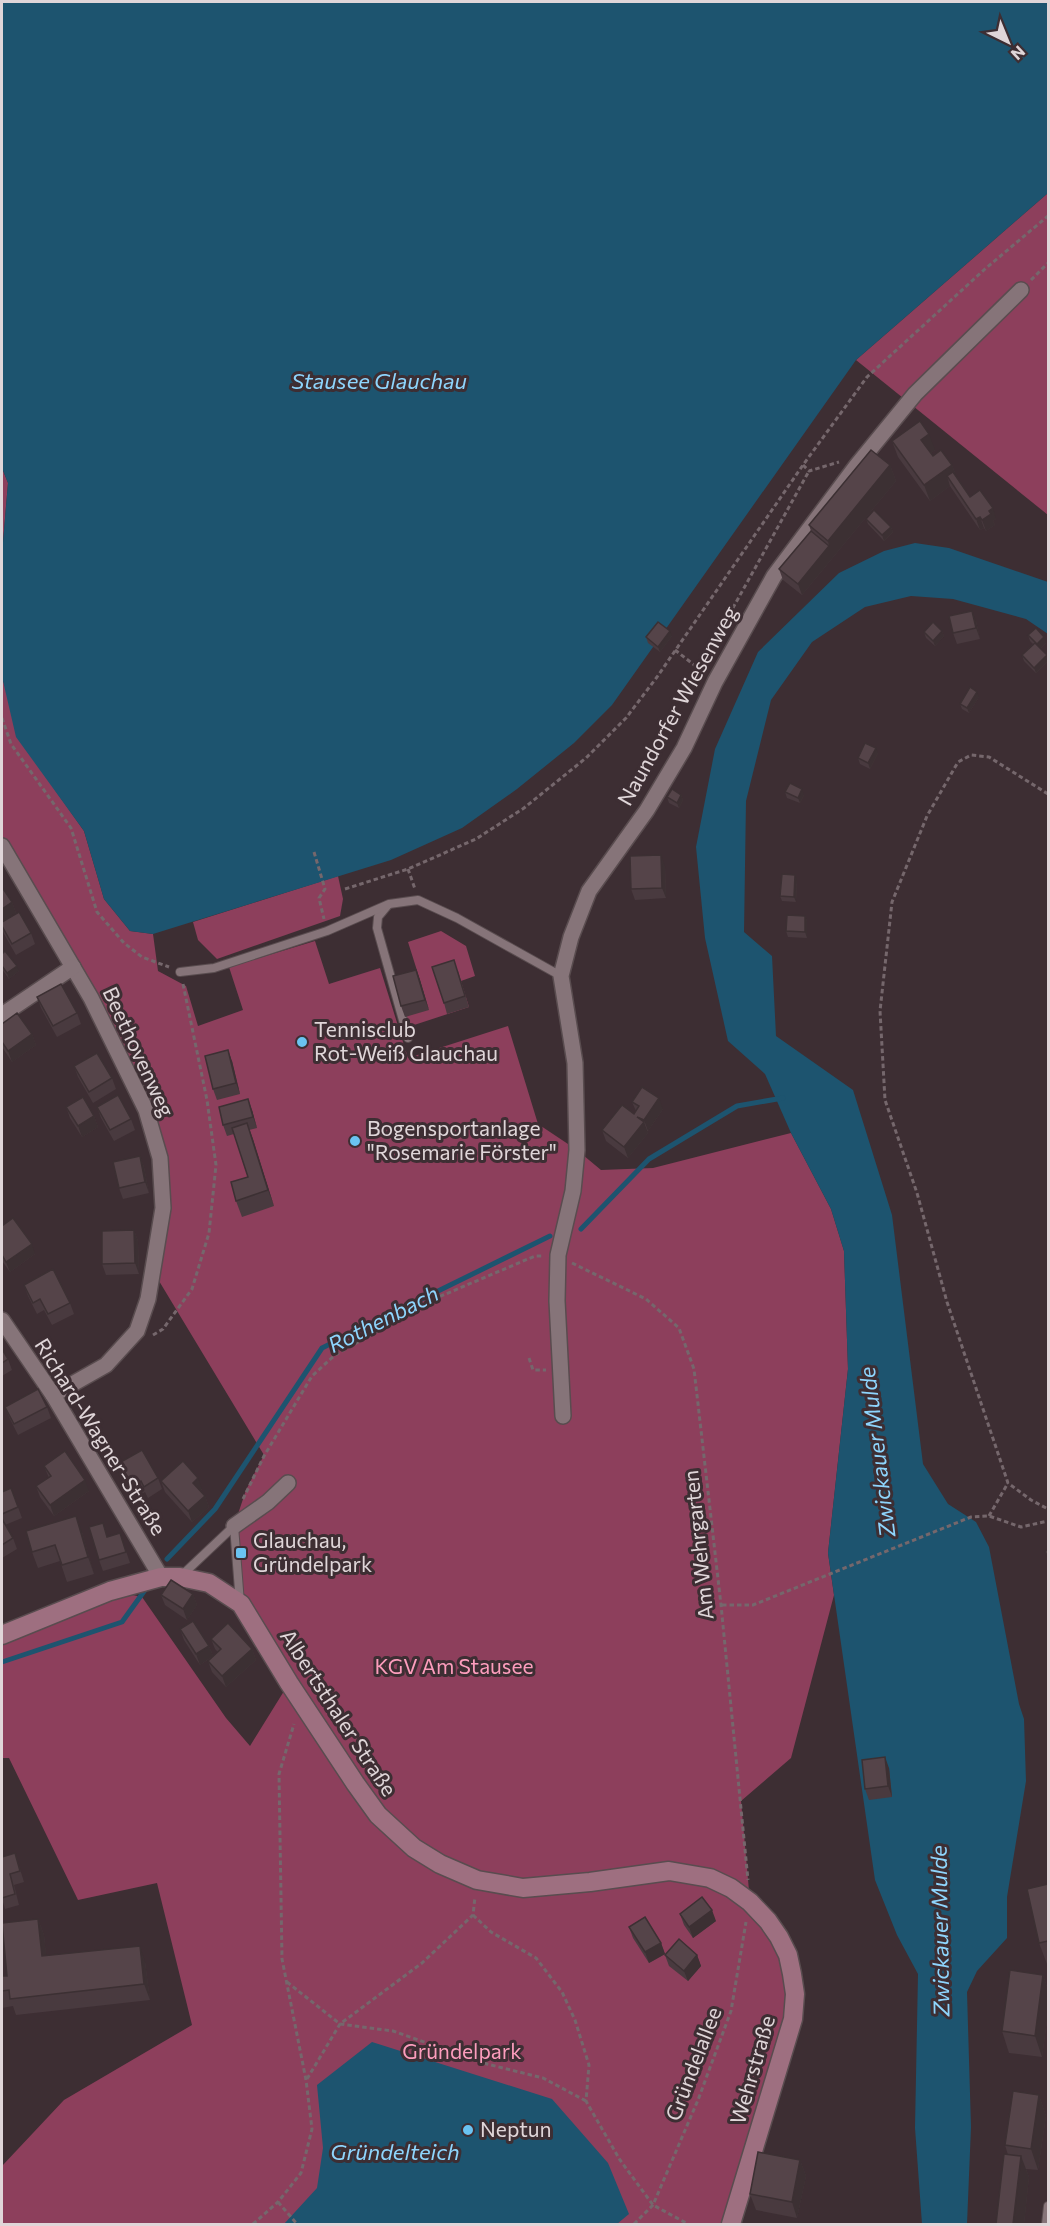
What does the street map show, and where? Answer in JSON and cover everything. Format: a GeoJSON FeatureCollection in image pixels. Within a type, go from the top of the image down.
{"type":"FeatureCollection","features":[{"type":"Feature","properties":{"kind":"street","name":"Naundorfer Wiesenweg"},"geometry":{"type":"LineString","coordinates":[[563,1416],[557,1301],[558,1255],[573,1191],[577,1150],[575,1063],[561,976],[571,937],[589,891],[647,810],[684,748],[716,682],[774,576],[857,465],[915,394],[1021,290]]}},
{"type":"Feature","properties":{"kind":"street","name":"Beethovenweg"},"geometry":{"type":"LineString","coordinates":[[2,846],[91,998],[146,1110],[160,1158],[163,1208],[148,1299],[136,1331],[106,1365],[53,1395]]}},
{"type":"Feature","properties":{"kind":"street"},"geometry":{"type":"LineString","coordinates":[[2,1015],[73,967]]}},
{"type":"Feature","properties":{"kind":"street","name":"Richard-Wagner-Straße"},"geometry":{"type":"LineString","coordinates":[[2,1320],[53,1395],[161,1578]]}},
{"type":"Feature","properties":{"kind":"street"},"geometry":{"type":"LineString","coordinates":[[234,1526],[268,1502],[288,1483]]}},
{"type":"Feature","properties":{"kind":"street","name":"Albertsthaler Straße"},"geometry":{"type":"LineString","coordinates":[[2,1635],[110,1591],[161,1578],[180,1577],[209,1583],[241,1604],[303,1704],[378,1815],[414,1848],[441,1864],[477,1880],[523,1888],[669,1871],[710,1878],[731,1888],[750,1902]]}},
{"type":"Feature","properties":{"kind":"street","name":"Wehrstraße"},"geometry":{"type":"LineString","coordinates":[[731,2224],[793,2019],[795,1994],[788,1955],[768,1921],[750,1902]]}},
{"type":"Feature","properties":{"kind":"lane"},"geometry":{"type":"LineString","coordinates":[[180,972],[214,968],[327,931],[389,904],[418,900],[457,918],[561,976]]}},
{"type":"Feature","properties":{"kind":"lane"},"geometry":{"type":"LineString","coordinates":[[389,904],[378,917],[376,927],[408,1038]]}},
{"type":"Feature","properties":{"kind":"lane"},"geometry":{"type":"LineString","coordinates":[[180,1577],[234,1526]]}},
{"type":"Feature","properties":{"kind":"lane"},"geometry":{"type":"LineString","coordinates":[[234,1526],[241,1604]]}},
{"type":"Feature","properties":{"kind":"lane"},"geometry":{"type":"LineString","coordinates":[[1046,2224],[1048,2206]]}},
{"type":"Feature","properties":{"kind":"path"},"geometry":{"type":"LineString","coordinates":[[345,889],[408,868],[476,839],[524,808],[577,765],[626,717],[675,650],[802,465],[867,377],[985,269],[1048,216]]}},
{"type":"Feature","properties":{"kind":"path"},"geometry":{"type":"LineString","coordinates":[[1021,290],[1048,263]]}},
{"type":"Feature","properties":{"kind":"path"},"geometry":{"type":"LineString","coordinates":[[738,640],[729,615],[810,471],[851,459],[857,465]]}},
{"type":"Feature","properties":{"kind":"path"},"geometry":{"type":"LineString","coordinates":[[802,465],[810,471]]}},
{"type":"Feature","properties":{"kind":"path"},"geometry":{"type":"LineString","coordinates":[[675,650],[716,682]]}},
{"type":"Feature","properties":{"kind":"path"},"geometry":{"type":"LineString","coordinates":[[2,718],[11,744],[71,828],[97,912],[124,943],[142,957],[180,972],[207,1100],[216,1165],[209,1233],[192,1289],[163,1329],[144,1341]]}},
{"type":"Feature","properties":{"kind":"path"},"geometry":{"type":"LineString","coordinates":[[1048,794],[989,757],[971,755],[958,762],[927,816],[892,902],[880,1011],[885,1100],[917,1193],[947,1302],[1008,1483],[1030,1500],[1048,1509]]}},
{"type":"Feature","properties":{"kind":"path"},"geometry":{"type":"LineString","coordinates":[[314,852],[325,889],[319,898],[327,931]]}},
{"type":"Feature","properties":{"kind":"path"},"geometry":{"type":"LineString","coordinates":[[408,868],[418,900]]}},
{"type":"Feature","properties":{"kind":"path"},"geometry":{"type":"LineString","coordinates":[[234,1526],[246,1490],[264,1456],[312,1376],[335,1355],[434,1299],[535,1256],[558,1255]]}},
{"type":"Feature","properties":{"kind":"path","name":"Am Wehrgarten"},"geometry":{"type":"LineString","coordinates":[[558,1255],[646,1299],[679,1328],[694,1369],[721,1605],[750,1902]]}},
{"type":"Feature","properties":{"kind":"path"},"geometry":{"type":"LineString","coordinates":[[529,1358],[533,1370]]}},
{"type":"Feature","properties":{"kind":"path"},"geometry":{"type":"LineString","coordinates":[[989,1516],[1008,1483]]}},
{"type":"Feature","properties":{"kind":"path"},"geometry":{"type":"LineString","coordinates":[[721,1605],[753,1605],[971,1517],[989,1516],[1021,1527],[1048,1521]]}},
{"type":"Feature","properties":{"kind":"path"},"geometry":{"type":"LineString","coordinates":[[253,2224],[278,2202],[301,2173],[312,2129],[306,2080],[282,1959],[279,1774],[292,1730],[303,1704]]}},
{"type":"Feature","properties":{"kind":"path"},"geometry":{"type":"LineString","coordinates":[[306,2080],[340,2024],[422,1964],[472,1915],[477,1880]]}},
{"type":"Feature","properties":{"kind":"path","name":"Gründelallee"},"geometry":{"type":"LineString","coordinates":[[634,2224],[653,2205],[698,2100],[731,2011],[750,1902]]}},
{"type":"Feature","properties":{"kind":"path"},"geometry":{"type":"LineString","coordinates":[[472,1915],[491,1932],[536,1958],[562,1992],[575,2020],[588,2065],[586,2102]]}},
{"type":"Feature","properties":{"kind":"path"},"geometry":{"type":"LineString","coordinates":[[286,1982],[340,2024],[393,2031],[487,2064],[543,2078],[586,2102],[620,2160],[653,2205],[688,2224]]}},
{"type":"Feature","properties":{"kind":"path"},"geometry":{"type":"LineString","coordinates":[[278,2202],[297,2224]]}},
{"type":"Feature","properties":{"kind":"green space"},"geometry":{"type":"Polygon","coordinates":[[[1048,193],[1048,515],[856,360],[1048,193]]]}},
{"type":"Feature","properties":{"kind":"green space"},"geometry":{"type":"Polygon","coordinates":[[[2,468],[8,483],[2,554],[2,468]]]}},
{"type":"Feature","properties":{"kind":"green space"},"geometry":{"type":"Polygon","coordinates":[[[2,647],[3,681],[55,790],[84,831],[104,899],[130,931],[153,934],[158,971],[186,986],[198,1026],[243,1010],[229,967],[315,941],[329,984],[380,968],[408,1058],[508,1026],[538,1124],[577,1150],[601,1170],[653,1168],[791,1133],[831,1209],[844,1251],[848,1369],[828,1553],[834,1595],[791,1758],[741,1801],[750,1902],[768,1921],[795,1994],[731,2224],[2,2224],[2,2166],[64,2100],[192,2025],[157,1883],[78,1900],[9,1758],[2,1758],[2,1635],[114,1591],[142,1597],[226,1718],[250,1746],[289,1683],[241,1604],[234,1526],[246,1490],[264,1455],[153,1271],[163,1207],[146,1110],[2,846],[2,647]]]}},
{"type":"Feature","properties":{"kind":"green space"},"geometry":{"type":"Polygon","coordinates":[[[338,876],[343,899],[340,916],[217,959],[198,940],[193,922],[338,876]]]}},
{"type":"Feature","properties":{"kind":"green space"},"geometry":{"type":"Polygon","coordinates":[[[441,931],[466,946],[475,976],[461,981],[469,1007],[408,1027],[397,987],[420,980],[408,942],[441,931]]]}},
{"type":"Feature","properties":{"kind":"water","name":"Stausee Glauchau"},"geometry":{"type":"Polygon","coordinates":[[[2,2],[1048,2],[1048,193],[856,360],[612,705],[574,743],[517,789],[462,828],[391,860],[153,934],[130,931],[104,899],[84,831],[16,737],[3,681],[2,554],[8,483],[2,468],[2,2]]]}},
{"type":"Feature","properties":{"kind":"water","name":"Zwickauer Mulde"},"geometry":{"type":"Polygon","coordinates":[[[915,543],[949,548],[1048,582],[1048,634],[1026,619],[953,599],[911,596],[865,607],[812,642],[771,700],[746,801],[744,932],[772,956],[776,1036],[853,1090],[892,1215],[923,1464],[948,1504],[976,1522],[989,1547],[1019,1704],[1024,1719],[1026,1781],[1007,1897],[1007,1938],[977,1971],[967,1992],[971,2127],[967,2224],[922,2224],[915,2128],[918,1974],[897,1935],[875,1880],[828,1553],[848,1369],[844,1251],[831,1209],[791,1133],[765,1074],[728,1041],[705,938],[696,847],[715,749],[758,652],[839,573],[884,551],[915,543]]]}},
{"type":"Feature","properties":{"kind":"water","name":"Gründelteich"},"geometry":{"type":"Polygon","coordinates":[[[372,2042],[552,2099],[608,2163],[629,2214],[617,2224],[284,2224],[317,2188],[323,2148],[317,2085],[372,2042]]]}},
{"type":"Feature","properties":{"kind":"building"},"geometry":{"type":"Polygon","coordinates":[[[920,421],[929,434],[921,440],[933,456],[941,450],[952,465],[924,485],[892,441],[920,421]]]}},
{"type":"Feature","properties":{"kind":"building"},"geometry":{"type":"Polygon","coordinates":[[[871,450],[890,465],[828,541],[809,525],[871,450]]]}},
{"type":"Feature","properties":{"kind":"building"},"geometry":{"type":"Polygon","coordinates":[[[953,472],[970,497],[980,490],[993,508],[989,511],[991,514],[982,520],[980,517],[976,519],[947,476],[953,472]]]}},
{"type":"Feature","properties":{"kind":"building"},"geometry":{"type":"Polygon","coordinates":[[[874,510],[891,527],[882,535],[866,519],[874,510]]]}},
{"type":"Feature","properties":{"kind":"building"},"geometry":{"type":"Polygon","coordinates":[[[811,531],[829,546],[798,584],[779,569],[811,531]]]}},
{"type":"Feature","properties":{"kind":"building"},"geometry":{"type":"Polygon","coordinates":[[[972,611],[976,628],[953,633],[949,616],[972,611]]]}},
{"type":"Feature","properties":{"kind":"building"},"geometry":{"type":"Polygon","coordinates":[[[658,622],[670,631],[658,647],[646,637],[658,622]]]}},
{"type":"Feature","properties":{"kind":"building"},"geometry":{"type":"Polygon","coordinates":[[[933,622],[942,631],[933,641],[924,632],[933,622]]]}},
{"type":"Feature","properties":{"kind":"building"},"geometry":{"type":"Polygon","coordinates":[[[1036,628],[1044,637],[1037,644],[1028,635],[1036,628]]]}},
{"type":"Feature","properties":{"kind":"building"},"geometry":{"type":"Polygon","coordinates":[[[1035,643],[1047,655],[1034,668],[1022,655],[1035,643]]]}},
{"type":"Feature","properties":{"kind":"building"},"geometry":{"type":"Polygon","coordinates":[[[970,687],[977,692],[967,708],[960,704],[970,687]]]}},
{"type":"Feature","properties":{"kind":"building"},"geometry":{"type":"Polygon","coordinates":[[[865,743],[876,748],[868,763],[858,758],[865,743]]]}},
{"type":"Feature","properties":{"kind":"building"},"geometry":{"type":"Polygon","coordinates":[[[790,783],[802,789],[798,798],[785,792],[790,783]]]}},
{"type":"Feature","properties":{"kind":"building"},"geometry":{"type":"Polygon","coordinates":[[[672,789],[681,795],[677,803],[667,797],[672,789]]]}},
{"type":"Feature","properties":{"kind":"building"},"geometry":{"type":"Polygon","coordinates":[[[661,855],[662,888],[631,889],[630,856],[661,855]]]}},
{"type":"Feature","properties":{"kind":"building"},"geometry":{"type":"Polygon","coordinates":[[[782,874],[795,875],[794,897],[780,896],[782,874]]]}},
{"type":"Feature","properties":{"kind":"building"},"geometry":{"type":"Polygon","coordinates":[[[2,887],[12,902],[2,909],[2,887]]]}},
{"type":"Feature","properties":{"kind":"building"},"geometry":{"type":"Polygon","coordinates":[[[19,912],[31,933],[12,944],[2,922],[19,912]]]}},
{"type":"Feature","properties":{"kind":"building"},"geometry":{"type":"Polygon","coordinates":[[[787,915],[805,916],[805,932],[786,931],[787,915]]]}},
{"type":"Feature","properties":{"kind":"building"},"geometry":{"type":"Polygon","coordinates":[[[5,951],[17,966],[7,973],[2,966],[2,954],[5,951]]]}},
{"type":"Feature","properties":{"kind":"building"},"geometry":{"type":"Polygon","coordinates":[[[454,960],[465,996],[444,1003],[432,967],[454,960]]]}},
{"type":"Feature","properties":{"kind":"building"},"geometry":{"type":"Polygon","coordinates":[[[416,970],[425,1000],[401,1006],[393,976],[416,970]]]}},
{"type":"Feature","properties":{"kind":"building"},"geometry":{"type":"Polygon","coordinates":[[[61,984],[77,1013],[53,1026],[37,997],[61,984]]]}},
{"type":"Feature","properties":{"kind":"building"},"geometry":{"type":"Polygon","coordinates":[[[17,1013],[32,1034],[8,1051],[2,1042],[2,1024],[17,1013]]]}},
{"type":"Feature","properties":{"kind":"building"},"geometry":{"type":"Polygon","coordinates":[[[228,1050],[236,1083],[213,1089],[205,1056],[228,1050]]]}},
{"type":"Feature","properties":{"kind":"building"},"geometry":{"type":"Polygon","coordinates":[[[97,1053],[112,1078],[89,1092],[74,1066],[97,1053]]]}},
{"type":"Feature","properties":{"kind":"building"},"geometry":{"type":"Polygon","coordinates":[[[642,1087],[659,1098],[644,1120],[637,1117],[644,1122],[624,1147],[602,1130],[622,1105],[634,1114],[639,1106],[632,1102],[642,1087]]]}},
{"type":"Feature","properties":{"kind":"building"},"geometry":{"type":"Polygon","coordinates":[[[118,1095],[131,1119],[110,1130],[97,1107],[118,1095]]]}},
{"type":"Feature","properties":{"kind":"building"},"geometry":{"type":"Polygon","coordinates":[[[83,1097],[94,1116],[78,1126],[66,1107],[83,1097]]]}},
{"type":"Feature","properties":{"kind":"building"},"geometry":{"type":"Polygon","coordinates":[[[248,1099],[253,1117],[223,1125],[219,1107],[248,1099]]]}},
{"type":"Feature","properties":{"kind":"building"},"geometry":{"type":"Polygon","coordinates":[[[247,1123],[268,1190],[236,1201],[231,1182],[248,1177],[232,1128],[247,1123]]]}},
{"type":"Feature","properties":{"kind":"building"},"geometry":{"type":"Polygon","coordinates":[[[140,1156],[145,1182],[119,1188],[113,1162],[140,1156]]]}},
{"type":"Feature","properties":{"kind":"building"},"geometry":{"type":"Polygon","coordinates":[[[13,1218],[32,1244],[6,1262],[2,1255],[2,1226],[13,1218]]]}},
{"type":"Feature","properties":{"kind":"building"},"geometry":{"type":"Polygon","coordinates":[[[134,1230],[135,1263],[102,1264],[102,1231],[134,1230]]]}},
{"type":"Feature","properties":{"kind":"building"},"geometry":{"type":"Polygon","coordinates":[[[53,1269],[70,1303],[48,1314],[40,1299],[33,1303],[24,1285],[53,1269]]]}},
{"type":"Feature","properties":{"kind":"building"},"geometry":{"type":"Polygon","coordinates":[[[2,1349],[8,1359],[2,1363],[2,1349]]]}},
{"type":"Feature","properties":{"kind":"building"},"geometry":{"type":"Polygon","coordinates":[[[38,1389],[47,1407],[14,1424],[5,1407],[38,1389]]]}},
{"type":"Feature","properties":{"kind":"building"},"geometry":{"type":"Polygon","coordinates":[[[142,1450],[158,1478],[144,1487],[141,1481],[133,1486],[119,1463],[142,1450]]]}},
{"type":"Feature","properties":{"kind":"building"},"geometry":{"type":"Polygon","coordinates":[[[65,1451],[85,1480],[50,1505],[36,1486],[51,1476],[44,1466],[65,1451]]]}},
{"type":"Feature","properties":{"kind":"building"},"geometry":{"type":"Polygon","coordinates":[[[183,1461],[198,1478],[193,1483],[205,1496],[188,1511],[161,1481],[183,1461]]]}},
{"type":"Feature","properties":{"kind":"building"},"geometry":{"type":"Polygon","coordinates":[[[11,1488],[18,1507],[2,1514],[2,1492],[11,1488]]]}},
{"type":"Feature","properties":{"kind":"building"},"geometry":{"type":"Polygon","coordinates":[[[76,1516],[88,1557],[62,1565],[55,1545],[32,1552],[26,1531],[76,1516]]]}},
{"type":"Feature","properties":{"kind":"building"},"geometry":{"type":"Polygon","coordinates":[[[2,1519],[13,1538],[2,1545],[2,1519]]]}},
{"type":"Feature","properties":{"kind":"building"},"geometry":{"type":"Polygon","coordinates":[[[103,1523],[107,1537],[120,1533],[126,1552],[99,1560],[89,1527],[103,1523]]]}},
{"type":"Feature","properties":{"kind":"building"},"geometry":{"type":"Polygon","coordinates":[[[171,1580],[193,1594],[183,1609],[161,1595],[171,1580]]]}},
{"type":"Feature","properties":{"kind":"building"},"geometry":{"type":"Polygon","coordinates":[[[193,1621],[209,1646],[196,1654],[180,1629],[193,1621]]]}},
{"type":"Feature","properties":{"kind":"building"},"geometry":{"type":"Polygon","coordinates":[[[228,1623],[252,1649],[222,1676],[208,1661],[221,1649],[211,1639],[228,1623]]]}},
{"type":"Feature","properties":{"kind":"building"},"geometry":{"type":"Polygon","coordinates":[[[885,1757],[888,1786],[865,1789],[862,1760],[885,1757]]]}},
{"type":"Feature","properties":{"kind":"building"},"geometry":{"type":"Polygon","coordinates":[[[15,1853],[20,1871],[10,1874],[15,1894],[2,1898],[2,1857],[15,1853]]]}},
{"type":"Feature","properties":{"kind":"building"},"geometry":{"type":"Polygon","coordinates":[[[1048,1884],[1048,1941],[1039,1943],[1027,1889],[1048,1884]]]}},
{"type":"Feature","properties":{"kind":"building"},"geometry":{"type":"Polygon","coordinates":[[[702,1897],[712,1910],[689,1927],[680,1914],[702,1897]]]}},
{"type":"Feature","properties":{"kind":"building"},"geometry":{"type":"Polygon","coordinates":[[[645,1917],[661,1943],[645,1952],[629,1927],[645,1917]]]}},
{"type":"Feature","properties":{"kind":"building"},"geometry":{"type":"Polygon","coordinates":[[[38,1919],[42,1956],[140,1946],[144,1984],[10,1999],[9,1990],[2,1991],[2,1976],[7,1976],[2,1923],[38,1919]]]}},
{"type":"Feature","properties":{"kind":"building"},"geometry":{"type":"Polygon","coordinates":[[[679,1939],[697,1955],[684,1971],[665,1955],[679,1939]]]}},
{"type":"Feature","properties":{"kind":"building"},"geometry":{"type":"Polygon","coordinates":[[[1010,1970],[1043,1975],[1035,2036],[1002,2031],[1010,1970]]]}},
{"type":"Feature","properties":{"kind":"building"},"geometry":{"type":"Polygon","coordinates":[[[1013,2091],[1039,2095],[1031,2149],[1005,2145],[1013,2091]]]}},
{"type":"Feature","properties":{"kind":"building"},"geometry":{"type":"Polygon","coordinates":[[[758,2152],[800,2160],[792,2202],[750,2194],[758,2152]]]}},
{"type":"Feature","properties":{"kind":"building"},"geometry":{"type":"Polygon","coordinates":[[[1004,2154],[1021,2156],[1013,2224],[996,2224],[1004,2154]]]}},
{"type":"Feature","properties":{"kind":"building"},"geometry":{"type":"Polygon","coordinates":[[[789,2222],[814,2224],[789,2224],[789,2222]]]}},
{"type":"Feature","properties":{"kind":"waterway","name":"Rothenbach"},"geometry":{"type":"LineString","coordinates":[[581,1229],[649,1159],[737,1106],[783,1098]]}},
{"type":"Feature","properties":{"kind":"waterway","name":"Rothenbach"},"geometry":{"type":"LineString","coordinates":[[167,1559],[215,1509],[322,1348],[550,1236]]}},
{"type":"Feature","properties":{"kind":"waterway","name":"Rothenbach"},"geometry":{"type":"LineString","coordinates":[[2,1662],[122,1622],[145,1590]]}},
{"type":"Feature","properties":{"kind":"place","name":"Tennisclub Rot-Weiß Glauchau"},"geometry":{"type":"Point","coordinates":[302,1042]}},
{"type":"Feature","properties":{"kind":"place","name":"Bogensportanlage \"Rosemarie Förster\""},"geometry":{"type":"Point","coordinates":[355,1141]}},
{"type":"Feature","properties":{"kind":"place","name":"Glauchau, Gründelpark"},"geometry":{"type":"Point","coordinates":[241,1553]}},
{"type":"Feature","properties":{"kind":"place","name":"Neptun"},"geometry":{"type":"Point","coordinates":[468,2130]}},
{"type":"Feature","properties":{"kind":"park label","name":"KGV Am Stausee"},"geometry":{"type":"Point","coordinates":[454,1667]}},
{"type":"Feature","properties":{"kind":"park label","name":"Gründelpark"},"geometry":{"type":"Point","coordinates":[462,2052]}}]}
